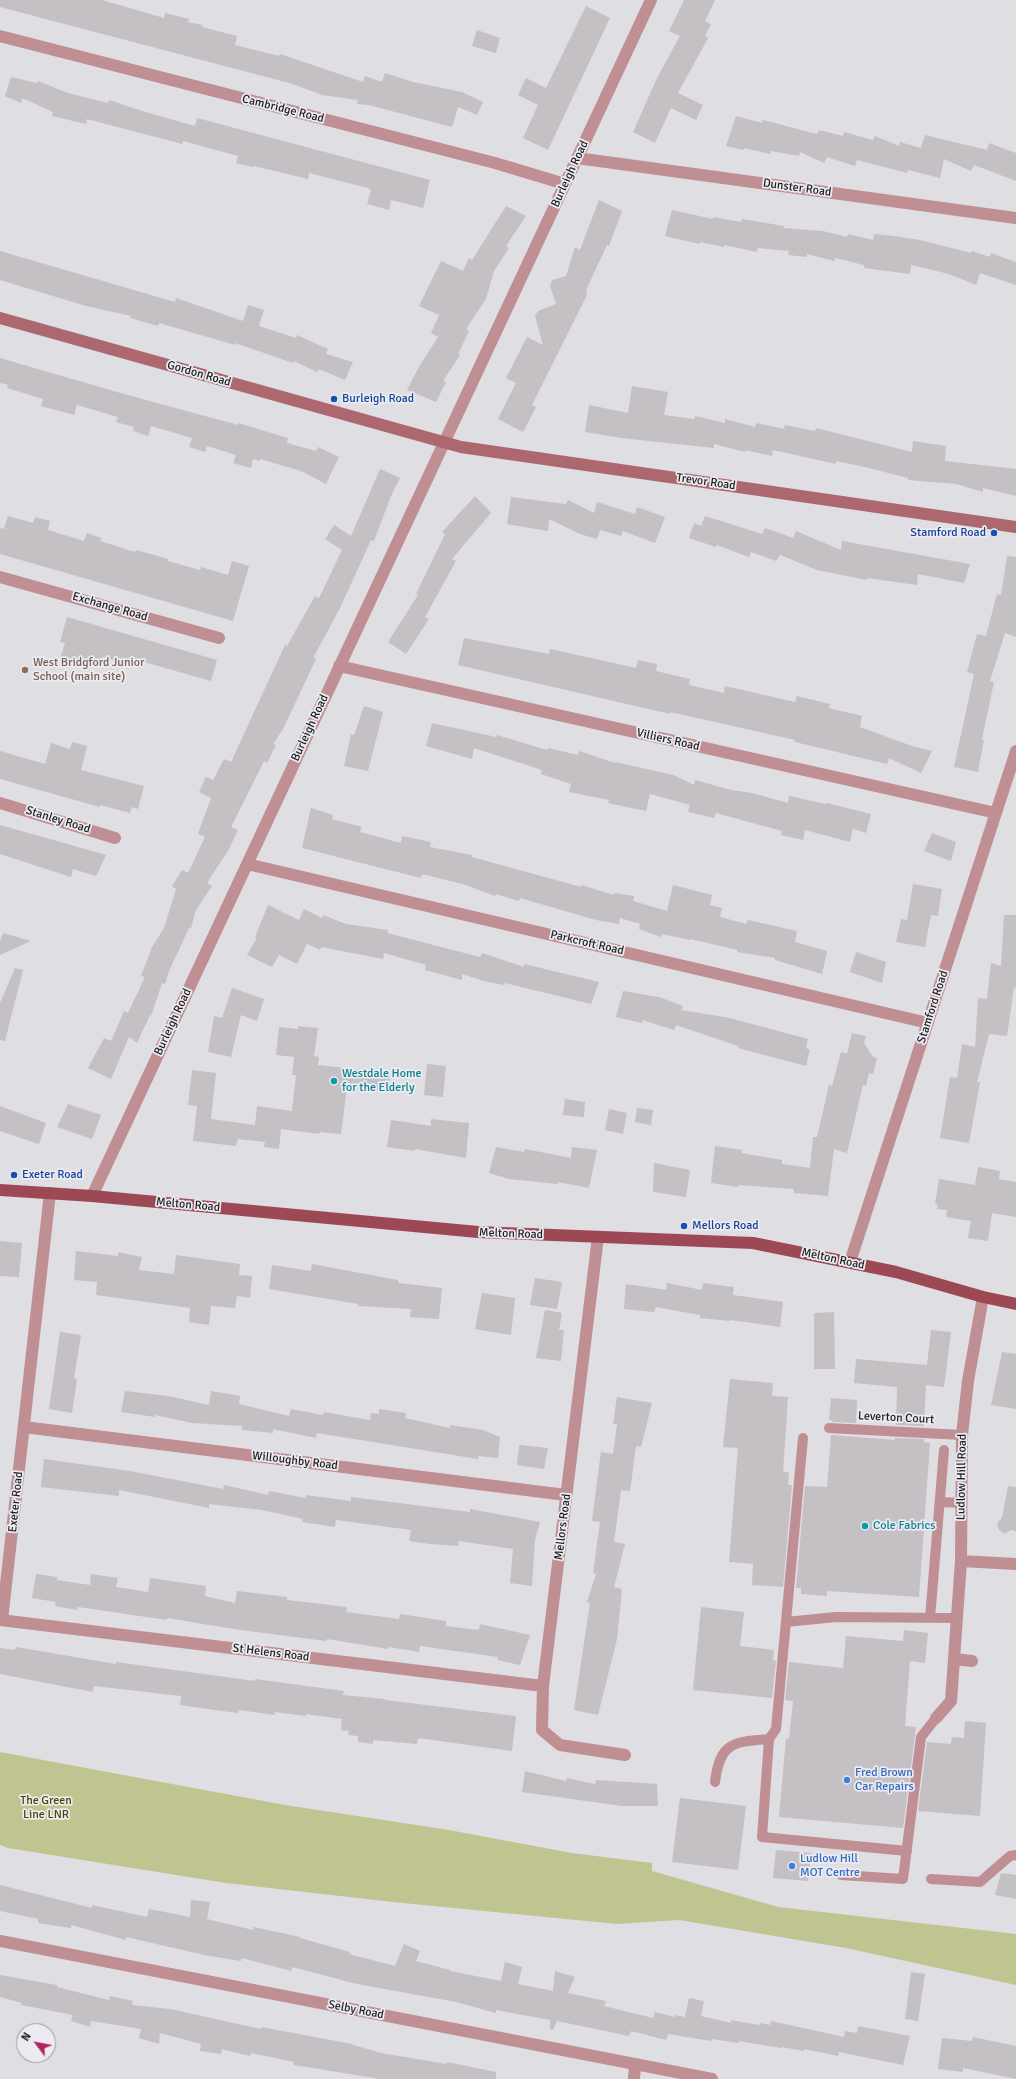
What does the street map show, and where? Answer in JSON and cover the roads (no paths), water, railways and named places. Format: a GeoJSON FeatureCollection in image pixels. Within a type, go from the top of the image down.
{"type":"FeatureCollection","features":[{"type":"Feature","properties":{"kind":"main road","name":"Melton Road"},"geometry":{"type":"LineString","coordinates":[[0,1190],[92,1196],[443,1230],[753,1243],[896,1272],[983,1297],[1016,1304]]}},
{"type":"Feature","properties":{"kind":"street","name":"Burleigh Road"},"geometry":{"type":"LineString","coordinates":[[92,1196],[651,0]]}},
{"type":"Feature","properties":{"kind":"street","name":"Cambridge Road"},"geometry":{"type":"LineString","coordinates":[[0,36],[495,163],[565,184]]}},
{"type":"Feature","properties":{"kind":"street","name":"Dunster Road"},"geometry":{"type":"LineString","coordinates":[[577,158],[1016,218]]}},
{"type":"Feature","properties":{"kind":"street","name":"Gordon Road"},"geometry":{"type":"LineString","coordinates":[[0,318],[398,430]]}},
{"type":"Feature","properties":{"kind":"street","name":"Trevor Road"},"geometry":{"type":"LineString","coordinates":[[398,430],[461,447],[1016,527]]}},
{"type":"Feature","properties":{"kind":"street","name":"Exchange Road"},"geometry":{"type":"LineString","coordinates":[[0,576],[219,638]]}},
{"type":"Feature","properties":{"kind":"street","name":"Villiers Road"},"geometry":{"type":"LineString","coordinates":[[339,666],[996,813]]}},
{"type":"Feature","properties":{"kind":"street","name":"Stamford Road"},"geometry":{"type":"LineString","coordinates":[[850,1262],[1016,751]]}},
{"type":"Feature","properties":{"kind":"street","name":"Stanley Road"},"geometry":{"type":"LineString","coordinates":[[0,803],[115,838]]}},
{"type":"Feature","properties":{"kind":"street","name":"Parkcroft Road"},"geometry":{"type":"LineString","coordinates":[[247,864],[928,1023]]}},
{"type":"Feature","properties":{"kind":"street","name":"Exeter Road"},"geometry":{"type":"LineString","coordinates":[[1,1620],[50,1193]]}},
{"type":"Feature","properties":{"kind":"street","name":"Mellors Road"},"geometry":{"type":"LineString","coordinates":[[598,1237],[543,1686],[542,1730],[560,1745],[625,1755]]}},
{"type":"Feature","properties":{"kind":"street","name":"Ludlow Hill Road"},"geometry":{"type":"LineString","coordinates":[[936,1718],[951,1701],[961,1561],[962,1435],[968,1381],[983,1297]]}},
{"type":"Feature","properties":{"kind":"street","name":"Willoughby Road"},"geometry":{"type":"LineString","coordinates":[[24,1427],[566,1495]]}},
{"type":"Feature","properties":{"kind":"street"},"geometry":{"type":"LineString","coordinates":[[961,1561],[1016,1564]]}},
{"type":"Feature","properties":{"kind":"street","name":"St Helens Road"},"geometry":{"type":"LineString","coordinates":[[1,1620],[543,1686]]}},
{"type":"Feature","properties":{"kind":"street"},"geometry":{"type":"LineString","coordinates":[[954,1659],[972,1661]]}},
{"type":"Feature","properties":{"kind":"street","name":"Selby Road"},"geometry":{"type":"LineString","coordinates":[[0,1941],[712,2079]]}},
{"type":"Feature","properties":{"kind":"street"},"geometry":{"type":"LineString","coordinates":[[634,2079],[635,2064]]}},
{"type":"Feature","properties":{"kind":"lane","name":"Leverton Court"},"geometry":{"type":"LineString","coordinates":[[829,1428],[962,1435]]}},
{"type":"Feature","properties":{"kind":"lane"},"geometry":{"type":"LineString","coordinates":[[802,1438],[776,1729],[769,1740],[762,1837],[907,1851]]}},
{"type":"Feature","properties":{"kind":"lane"},"geometry":{"type":"LineString","coordinates":[[930,1618],[944,1450]]}},
{"type":"Feature","properties":{"kind":"lane"},"geometry":{"type":"LineString","coordinates":[[940,1502],[962,1503]]}},
{"type":"Feature","properties":{"kind":"lane"},"geometry":{"type":"LineString","coordinates":[[786,1622],[836,1617],[957,1618]]}},
{"type":"Feature","properties":{"kind":"lane"},"geometry":{"type":"LineString","coordinates":[[841,1875],[903,1879],[920,1737],[936,1718]]}},
{"type":"Feature","properties":{"kind":"lane"},"geometry":{"type":"LineString","coordinates":[[715,1782],[717,1764],[726,1749],[738,1742],[769,1740]]}},
{"type":"Feature","properties":{"kind":"lane"},"geometry":{"type":"LineString","coordinates":[[932,1879],[980,1882],[1010,1856],[1016,1855]]}},
{"type":"Feature","properties":{"kind":"place","name":"Burleigh Road"},"geometry":{"type":"Point","coordinates":[334,399]}},
{"type":"Feature","properties":{"kind":"place","name":"Stamford Road"},"geometry":{"type":"Point","coordinates":[994,533]}},
{"type":"Feature","properties":{"kind":"place","name":"West Bridgford Junior School (main site)"},"geometry":{"type":"Point","coordinates":[25,670]}},
{"type":"Feature","properties":{"kind":"place","name":"Westdale Home for the Elderly"},"geometry":{"type":"Point","coordinates":[334,1081]}},
{"type":"Feature","properties":{"kind":"place","name":"Exeter Road"},"geometry":{"type":"Point","coordinates":[14,1175]}},
{"type":"Feature","properties":{"kind":"place","name":"Mellors Road"},"geometry":{"type":"Point","coordinates":[684,1226]}},
{"type":"Feature","properties":{"kind":"place","name":"Cole Fabrics"},"geometry":{"type":"Point","coordinates":[865,1526]}},
{"type":"Feature","properties":{"kind":"place","name":"Fred Brown Car Repairs"},"geometry":{"type":"Point","coordinates":[847,1780]}},
{"type":"Feature","properties":{"kind":"place","name":"Ludlow Hill MOT Centre"},"geometry":{"type":"Point","coordinates":[792,1866]}},
{"type":"Feature","properties":{"kind":"park label","name":"The Green Line LNR"},"geometry":{"type":"Point","coordinates":[46,1808]}}]}
